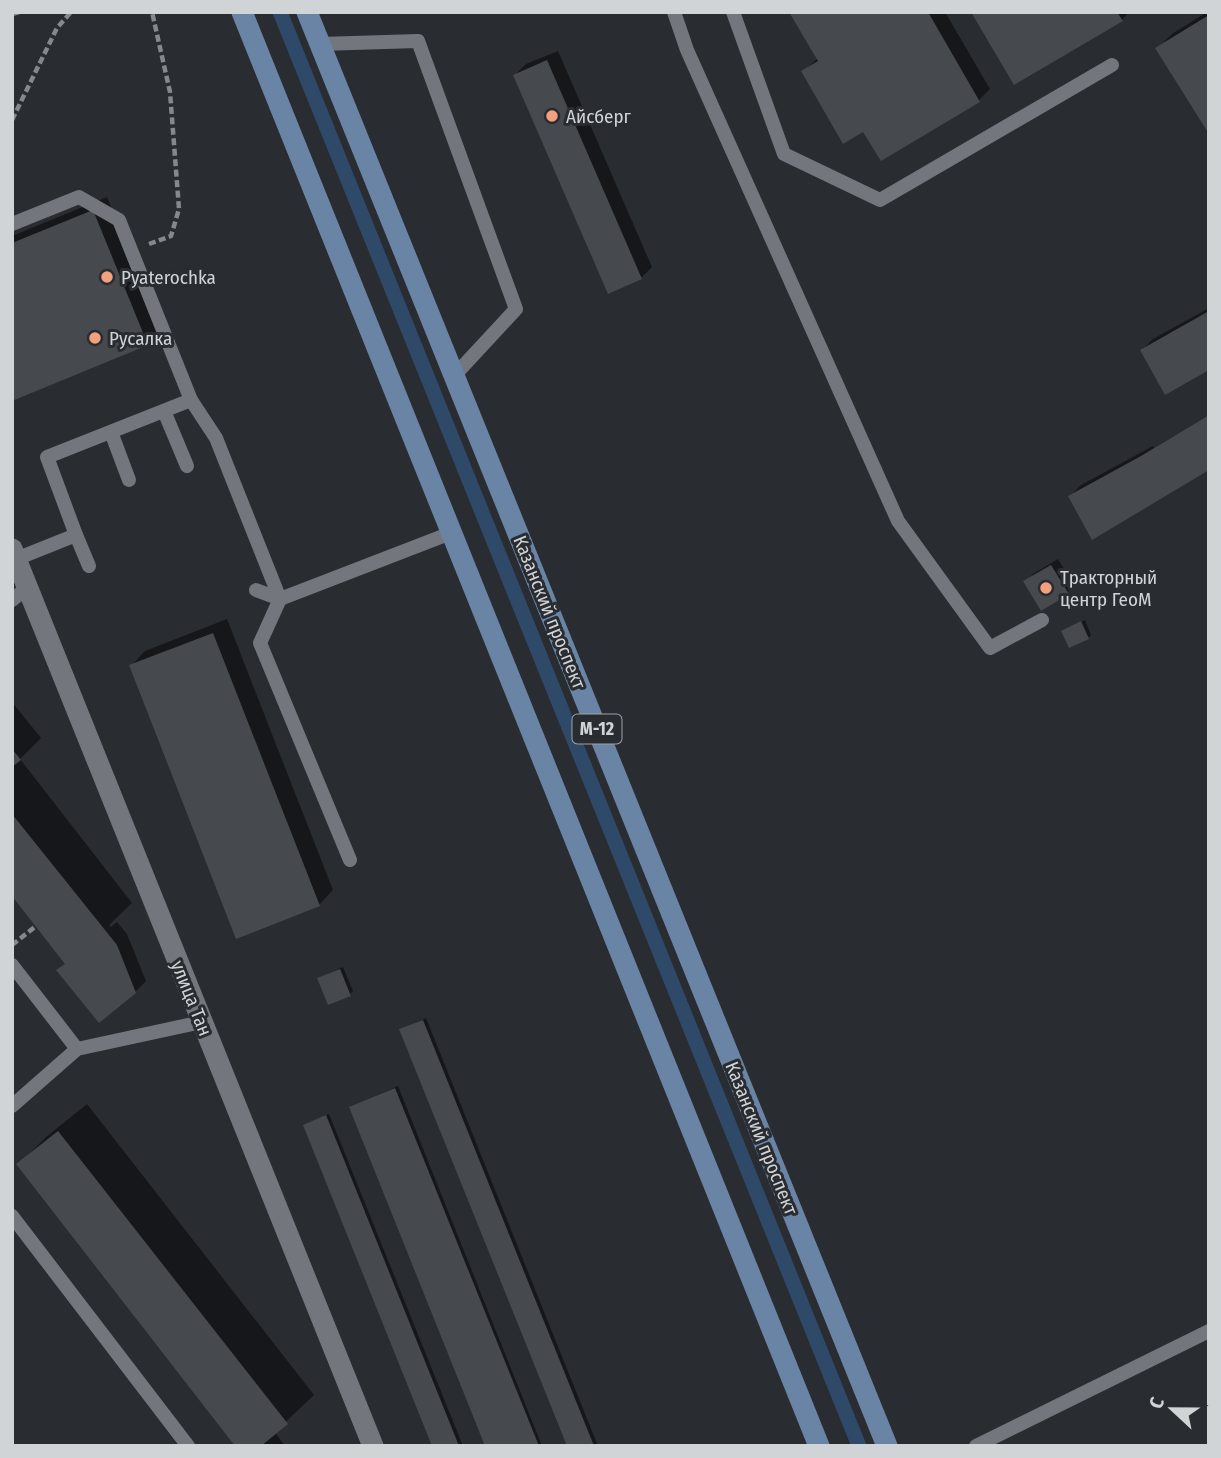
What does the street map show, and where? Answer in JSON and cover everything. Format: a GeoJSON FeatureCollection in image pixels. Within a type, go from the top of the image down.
{"type":"FeatureCollection","features":[{"type":"Feature","properties":{"kind":"main road"},"geometry":{"type":"LineString","coordinates":[[242,12],[819,1446]]}},
{"type":"Feature","properties":{"kind":"main road","name":"Казанский проспект"},"geometry":{"type":"LineString","coordinates":[[307,12],[887,1446]]}},
{"type":"Feature","properties":{"kind":"street","name":"улица Тан"},"geometry":{"type":"LineString","coordinates":[[14,554],[20,594],[202,1022],[373,1446]]}},
{"type":"Feature","properties":{"kind":"lane"},"geometry":{"type":"LineString","coordinates":[[674,12],[693,62],[898,521],[990,648],[1042,620]]}},
{"type":"Feature","properties":{"kind":"lane"},"geometry":{"type":"LineString","coordinates":[[733,12],[784,154],[880,200],[1112,65]]}},
{"type":"Feature","properties":{"kind":"lane"},"geometry":{"type":"LineString","coordinates":[[320,44],[418,41],[516,309],[454,376]]}},
{"type":"Feature","properties":{"kind":"lane"},"geometry":{"type":"LineString","coordinates":[[12,224],[79,197],[119,220],[191,400],[216,438],[280,599],[260,643],[350,860]]}},
{"type":"Feature","properties":{"kind":"lane"},"geometry":{"type":"LineString","coordinates":[[89,566],[47,457],[191,400]]}},
{"type":"Feature","properties":{"kind":"lane"},"geometry":{"type":"LineString","coordinates":[[164,411],[187,466]]}},
{"type":"Feature","properties":{"kind":"lane"},"geometry":{"type":"LineString","coordinates":[[111,432],[129,480]]}},
{"type":"Feature","properties":{"kind":"lane"},"geometry":{"type":"LineString","coordinates":[[256,590],[280,599],[452,533]]}},
{"type":"Feature","properties":{"kind":"lane"},"geometry":{"type":"LineString","coordinates":[[14,554],[76,535]]}},
{"type":"Feature","properties":{"kind":"lane"},"geometry":{"type":"LineString","coordinates":[[12,965],[77,1049]]}},
{"type":"Feature","properties":{"kind":"lane"},"geometry":{"type":"LineString","coordinates":[[12,1106],[77,1049],[202,1022]]}},
{"type":"Feature","properties":{"kind":"lane"},"geometry":{"type":"LineString","coordinates":[[12,1216],[188,1446]]}},
{"type":"Feature","properties":{"kind":"lane"},"geometry":{"type":"LineString","coordinates":[[976,1446],[1209,1331]]}},
{"type":"Feature","properties":{"kind":"path"},"geometry":{"type":"LineString","coordinates":[[12,14],[20,12]]}},
{"type":"Feature","properties":{"kind":"path"},"geometry":{"type":"LineString","coordinates":[[12,120],[57,28],[71,12]]}},
{"type":"Feature","properties":{"kind":"path"},"geometry":{"type":"LineString","coordinates":[[152,12],[170,92],[179,209],[171,236]]}},
{"type":"Feature","properties":{"kind":"path"},"geometry":{"type":"LineString","coordinates":[[12,946],[36,926]]}},
{"type":"Feature","properties":{"kind":"shaded area"},"geometry":{"type":"Polygon","coordinates":[[[272,12],[288,12],[867,1446],[851,1446],[272,12]]]}},
{"type":"Feature","properties":{"kind":"building"},"geometry":{"type":"Polygon","coordinates":[[[789,12],[928,12],[980,102],[881,161],[863,132],[843,144],[801,71],[818,61],[789,12]]]}},
{"type":"Feature","properties":{"kind":"building"},"geometry":{"type":"Polygon","coordinates":[[[971,12],[1117,12],[1123,21],[1014,85],[971,12]]]}},
{"type":"Feature","properties":{"kind":"building"},"geometry":{"type":"Polygon","coordinates":[[[1209,15],[1209,134],[1155,48],[1209,15]]]}},
{"type":"Feature","properties":{"kind":"building"},"geometry":{"type":"Polygon","coordinates":[[[547,60],[642,279],[608,294],[513,75],[547,60]]]}},
{"type":"Feature","properties":{"kind":"building"},"geometry":{"type":"Polygon","coordinates":[[[93,210],[148,345],[12,401],[12,243],[93,210]]]}},
{"type":"Feature","properties":{"kind":"building"},"geometry":{"type":"Polygon","coordinates":[[[1209,311],[1209,370],[1165,395],[1140,350],[1209,311]]]}},
{"type":"Feature","properties":{"kind":"building"},"geometry":{"type":"Polygon","coordinates":[[[1209,415],[1209,470],[1092,540],[1068,496],[1209,415]]]}},
{"type":"Feature","properties":{"kind":"building","name":"Тракторный центр ГеоМ"},"geometry":{"type":"Polygon","coordinates":[[[1051,565],[1069,594],[1041,611],[1023,581],[1051,565]]]}},
{"type":"Feature","properties":{"kind":"building"},"geometry":{"type":"Polygon","coordinates":[[[1081,621],[1089,639],[1069,648],[1061,631],[1081,621]]]}},
{"type":"Feature","properties":{"kind":"building"},"geometry":{"type":"Polygon","coordinates":[[[213,633],[320,906],[236,939],[129,665],[213,633]]]}},
{"type":"Feature","properties":{"kind":"building"},"geometry":{"type":"Polygon","coordinates":[[[12,749],[21,760],[12,767],[12,749]]]}},
{"type":"Feature","properties":{"kind":"building"},"geometry":{"type":"Polygon","coordinates":[[[12,814],[117,945],[136,993],[99,1023],[56,970],[65,964],[12,896],[12,814]]]}},
{"type":"Feature","properties":{"kind":"building"},"geometry":{"type":"Polygon","coordinates":[[[340,969],[351,996],[328,1005],[317,978],[340,969]]]}},
{"type":"Feature","properties":{"kind":"building"},"geometry":{"type":"Polygon","coordinates":[[[423,1020],[594,1446],[567,1446],[399,1029],[423,1020]]]}},
{"type":"Feature","properties":{"kind":"building"},"geometry":{"type":"Polygon","coordinates":[[[395,1088],[539,1446],[485,1446],[349,1107],[395,1088]]]}},
{"type":"Feature","properties":{"kind":"building"},"geometry":{"type":"Polygon","coordinates":[[[326,1115],[459,1446],[432,1446],[303,1125],[326,1115]]]}},
{"type":"Feature","properties":{"kind":"building"},"geometry":{"type":"Polygon","coordinates":[[[58,1131],[288,1424],[261,1446],[235,1446],[16,1164],[58,1131]]]}},
{"type":"Feature","properties":{"kind":"place","name":"Айсберг"},"geometry":{"type":"Point","coordinates":[552,116]}},
{"type":"Feature","properties":{"kind":"place","name":"Pyaterochka"},"geometry":{"type":"Point","coordinates":[107,277]}},
{"type":"Feature","properties":{"kind":"place","name":"Русалка"},"geometry":{"type":"Point","coordinates":[95,338]}},
{"type":"Feature","properties":{"kind":"place","name":"Тракторный центр ГеоМ"},"geometry":{"type":"Point","coordinates":[1046,588]}}]}
